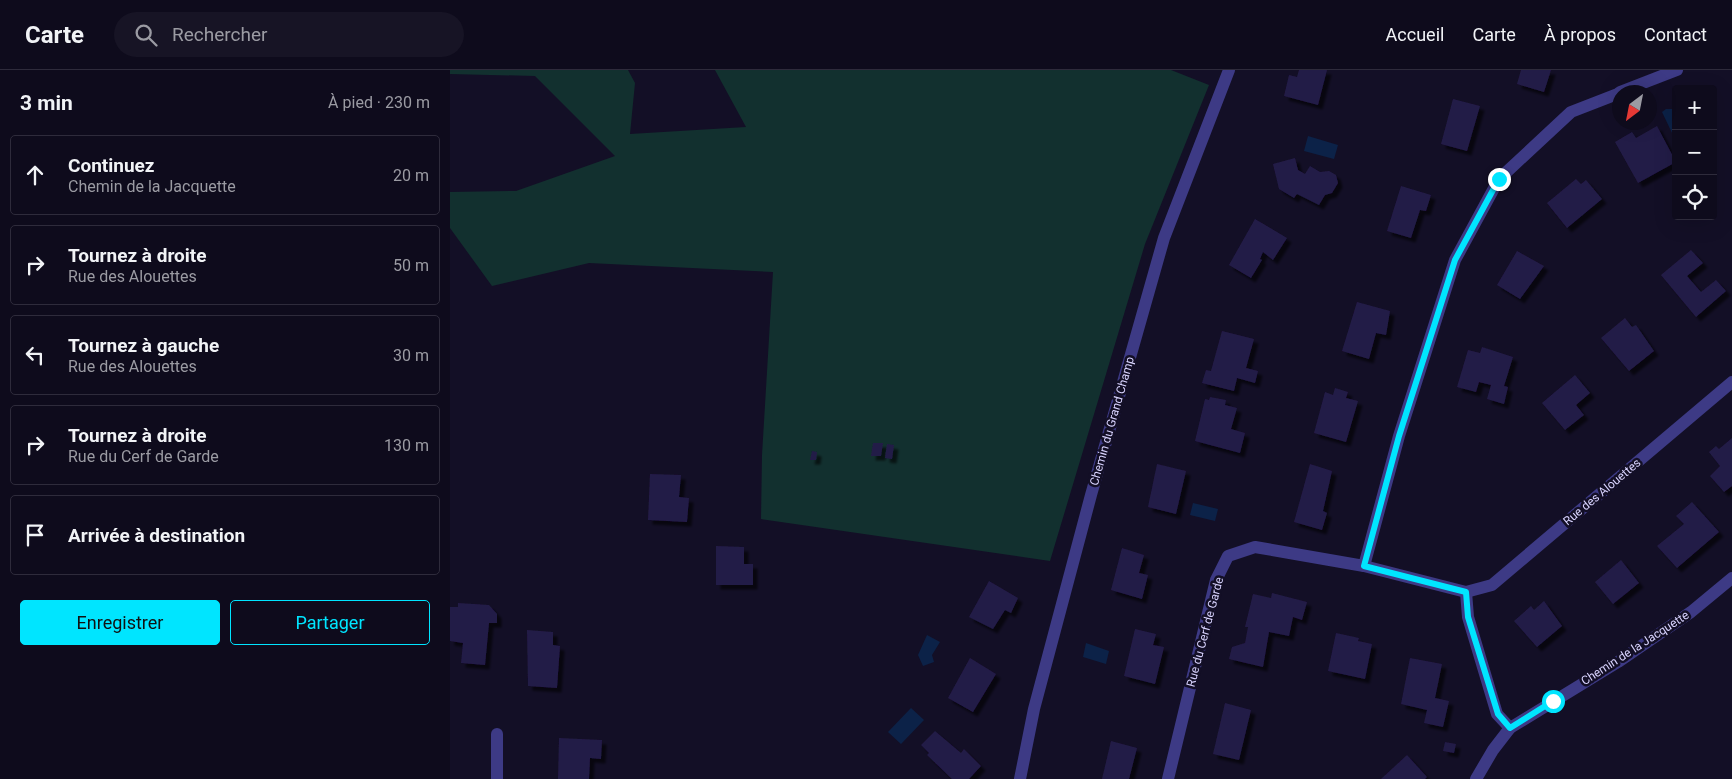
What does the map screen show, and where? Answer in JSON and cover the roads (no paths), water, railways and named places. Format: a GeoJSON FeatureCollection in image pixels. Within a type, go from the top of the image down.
{"type":"FeatureCollection","features":[{"type":"Feature","properties":{"kind":"street","name":"Chemin du Grand Champ"},"geometry":{"type":"LineString","coordinates":[[1020,779],[1034,709],[1164,238],[1229,70]]}},
{"type":"Feature","properties":{"kind":"street"},"geometry":{"type":"LineString","coordinates":[[1640,85],[1678,70]]}},
{"type":"Feature","properties":{"kind":"street"},"geometry":{"type":"LineString","coordinates":[[1364,566],[1399,436],[1455,260],[1499,179],[1571,112],[1612,96]]}},
{"type":"Feature","properties":{"kind":"street","name":"Rue des Alouettes"},"geometry":{"type":"LineString","coordinates":[[1364,566],[1466,592],[1492,585],[1732,382]]}},
{"type":"Feature","properties":{"kind":"street","name":"Rue du Cerf de Garde"},"geometry":{"type":"LineString","coordinates":[[1168,779],[1216,580],[1228,556],[1255,547],[1364,566]]}},
{"type":"Feature","properties":{"kind":"street","name":"Chemin de la Jacquette"},"geometry":{"type":"LineString","coordinates":[[1476,779],[1493,750],[1510,728],[1618,662],[1691,612],[1732,578]]}},
{"type":"Feature","properties":{"kind":"street"},"geometry":{"type":"LineString","coordinates":[[1466,592],[1468,617],[1498,714],[1510,728]]}},
{"type":"Feature","properties":{"kind":"street"},"geometry":{"type":"LineString","coordinates":[[497,734],[497,779]]}},
{"type":"Feature","properties":{"kind":"water"},"geometry":{"type":"Polygon","coordinates":[[[1666,109],[1672,109],[1672,133],[1662,112],[1666,109]]]}},
{"type":"Feature","properties":{"kind":"water"},"geometry":{"type":"Polygon","coordinates":[[[1308,136],[1338,145],[1334,159],[1304,151],[1308,136]]]}},
{"type":"Feature","properties":{"kind":"water"},"geometry":{"type":"Polygon","coordinates":[[[1193,503],[1218,509],[1215,521],[1190,515],[1193,503]]]}},
{"type":"Feature","properties":{"kind":"water"},"geometry":{"type":"Polygon","coordinates":[[[927,635],[940,642],[932,655],[934,662],[923,666],[918,655],[927,635]]]}},
{"type":"Feature","properties":{"kind":"water"},"geometry":{"type":"Polygon","coordinates":[[[1086,643],[1109,651],[1106,664],[1083,657],[1086,643]]]}},
{"type":"Feature","properties":{"kind":"water"},"geometry":{"type":"Polygon","coordinates":[[[911,708],[924,720],[901,744],[888,732],[911,708]]]}}]}
